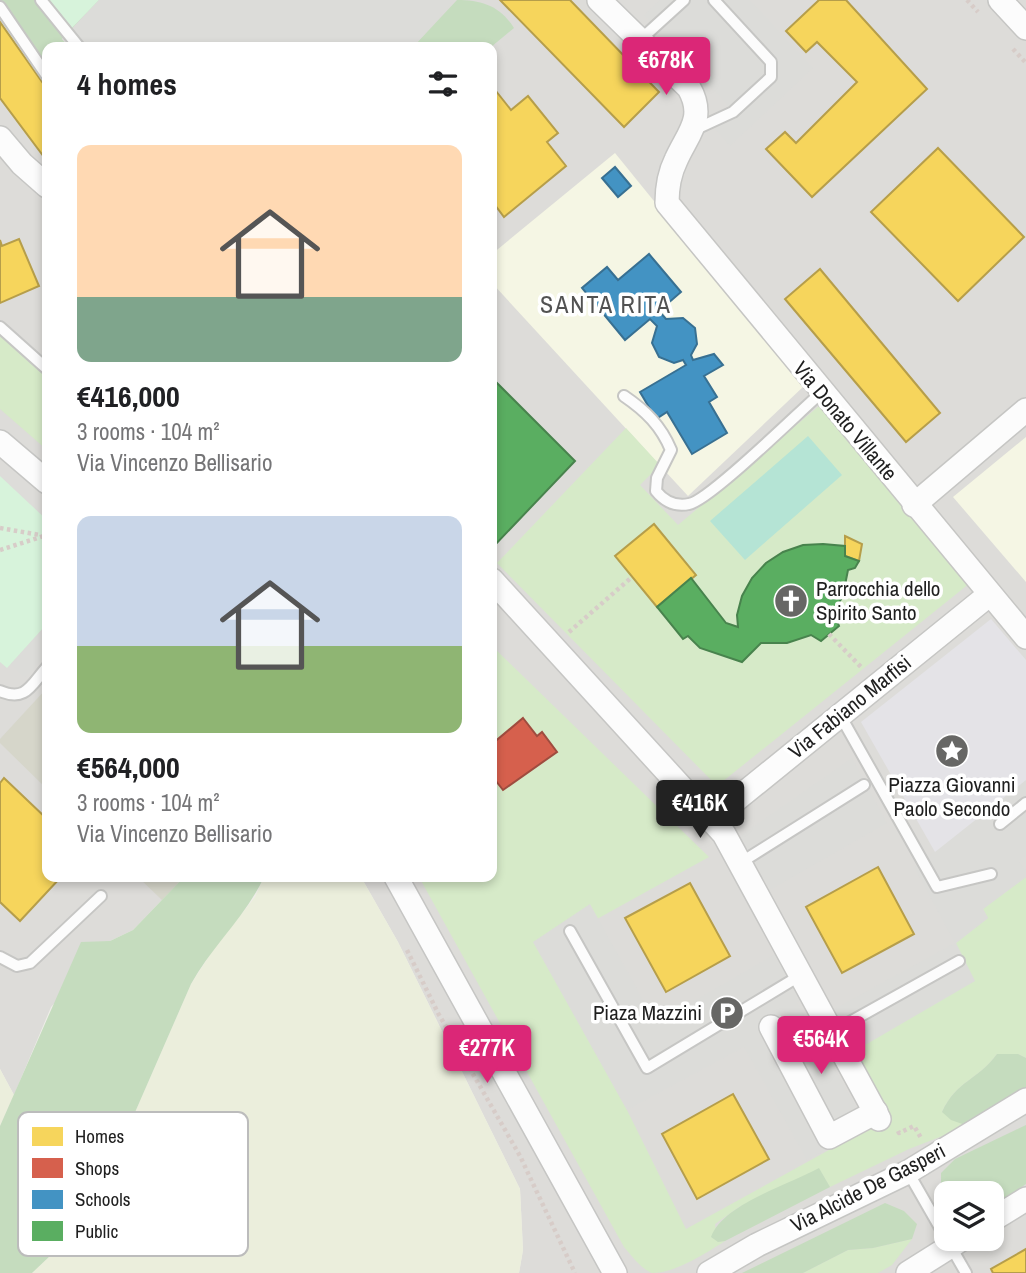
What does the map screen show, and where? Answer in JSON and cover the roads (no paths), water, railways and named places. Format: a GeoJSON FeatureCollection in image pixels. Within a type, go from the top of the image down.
{"type":"FeatureCollection","features":[{"type":"Feature","properties":{"kind":"street"},"geometry":{"type":"LineString","coordinates":[[599,0],[688,88],[696,104],[694,130]]}},
{"type":"Feature","properties":{"kind":"street"},"geometry":{"type":"LineString","coordinates":[[1000,0],[1026,28]]}},
{"type":"Feature","properties":{"kind":"street","name":"Via Donato Villante"},"geometry":{"type":"LineString","coordinates":[[694,130],[670,173],[667,203],[914,505],[1026,637]]}},
{"type":"Feature","properties":{"kind":"street"},"geometry":{"type":"LineString","coordinates":[[0,138],[22,164],[42,182]]}},
{"type":"Feature","properties":{"kind":"street"},"geometry":{"type":"LineString","coordinates":[[914,505],[1026,410]]}},
{"type":"Feature","properties":{"kind":"street"},"geometry":{"type":"LineString","coordinates":[[0,442],[42,478]]}},
{"type":"Feature","properties":{"kind":"street"},"geometry":{"type":"LineString","coordinates":[[497,586],[724,834],[877,1116],[829,1137],[771,1027]]}},
{"type":"Feature","properties":{"kind":"street","name":"Via Fabiano Marfisi"},"geometry":{"type":"LineString","coordinates":[[711,820],[990,594]]}},
{"type":"Feature","properties":{"kind":"street"},"geometry":{"type":"LineString","coordinates":[[399,882],[615,1273]]}},
{"type":"Feature","properties":{"kind":"street","name":"Via Alcide De Gasperi"},"geometry":{"type":"LineString","coordinates":[[709,1273],[757,1245],[908,1172],[1026,1100]]}},
{"type":"Feature","properties":{"kind":"street"},"geometry":{"type":"LineString","coordinates":[[1004,1213],[1026,1199]]}},
{"type":"Feature","properties":{"kind":"street"},"geometry":{"type":"LineString","coordinates":[[908,1273],[943,1251]]}},
{"type":"Feature","properties":{"kind":"lane"},"geometry":{"type":"LineString","coordinates":[[41,0],[75,42]]}},
{"type":"Feature","properties":{"kind":"lane"},"geometry":{"type":"LineString","coordinates":[[640,40],[684,0]]}},
{"type":"Feature","properties":{"kind":"lane"},"geometry":{"type":"LineString","coordinates":[[694,130],[733,111],[771,77],[771,62],[714,0]]}},
{"type":"Feature","properties":{"kind":"lane"},"geometry":{"type":"LineString","coordinates":[[0,7],[42,69]]}},
{"type":"Feature","properties":{"kind":"lane"},"geometry":{"type":"LineString","coordinates":[[0,327],[42,365]]}},
{"type":"Feature","properties":{"kind":"lane"},"geometry":{"type":"LineString","coordinates":[[624,396],[646,411],[666,437],[671,450],[657,478],[656,491],[673,504],[690,504],[713,489],[822,392]]}},
{"type":"Feature","properties":{"kind":"lane"},"geometry":{"type":"LineString","coordinates":[[0,691],[16,696],[23,694],[42,673]]}},
{"type":"Feature","properties":{"kind":"lane"},"geometry":{"type":"LineString","coordinates":[[840,715],[936,887],[991,874]]}},
{"type":"Feature","properties":{"kind":"lane"},"geometry":{"type":"LineString","coordinates":[[740,863],[864,785]]}},
{"type":"Feature","properties":{"kind":"lane"},"geometry":{"type":"LineString","coordinates":[[1000,824],[1026,803]]}},
{"type":"Feature","properties":{"kind":"lane"},"geometry":{"type":"LineString","coordinates":[[0,957],[17,966],[30,963],[101,896]]}},
{"type":"Feature","properties":{"kind":"lane"},"geometry":{"type":"LineString","coordinates":[[570,931],[647,1068],[801,975]]}},
{"type":"Feature","properties":{"kind":"lane"},"geometry":{"type":"LineString","coordinates":[[832,1032],[959,961]]}},
{"type":"Feature","properties":{"kind":"lane"},"geometry":{"type":"LineString","coordinates":[[908,1172],[934,1210]]}},
{"type":"Feature","properties":{"kind":"lane"},"geometry":{"type":"LineString","coordinates":[[959,1251],[966,1273]]}},
{"type":"Feature","properties":{"kind":"place","name":"Parrocchia dello Spirito Santo"},"geometry":{"type":"Point","coordinates":[791,601]}},
{"type":"Feature","properties":{"kind":"place","name":"Piazza Giovanni Paolo Secondo"},"geometry":{"type":"Point","coordinates":[952,751]}},
{"type":"Feature","properties":{"kind":"place","name":"Piaza Mazzini"},"geometry":{"type":"Point","coordinates":[727,1013]}},
{"type":"Feature","properties":{"kind":"district","name":"SANTA RITA"},"geometry":{"type":"Point","coordinates":[606,305]}}]}
